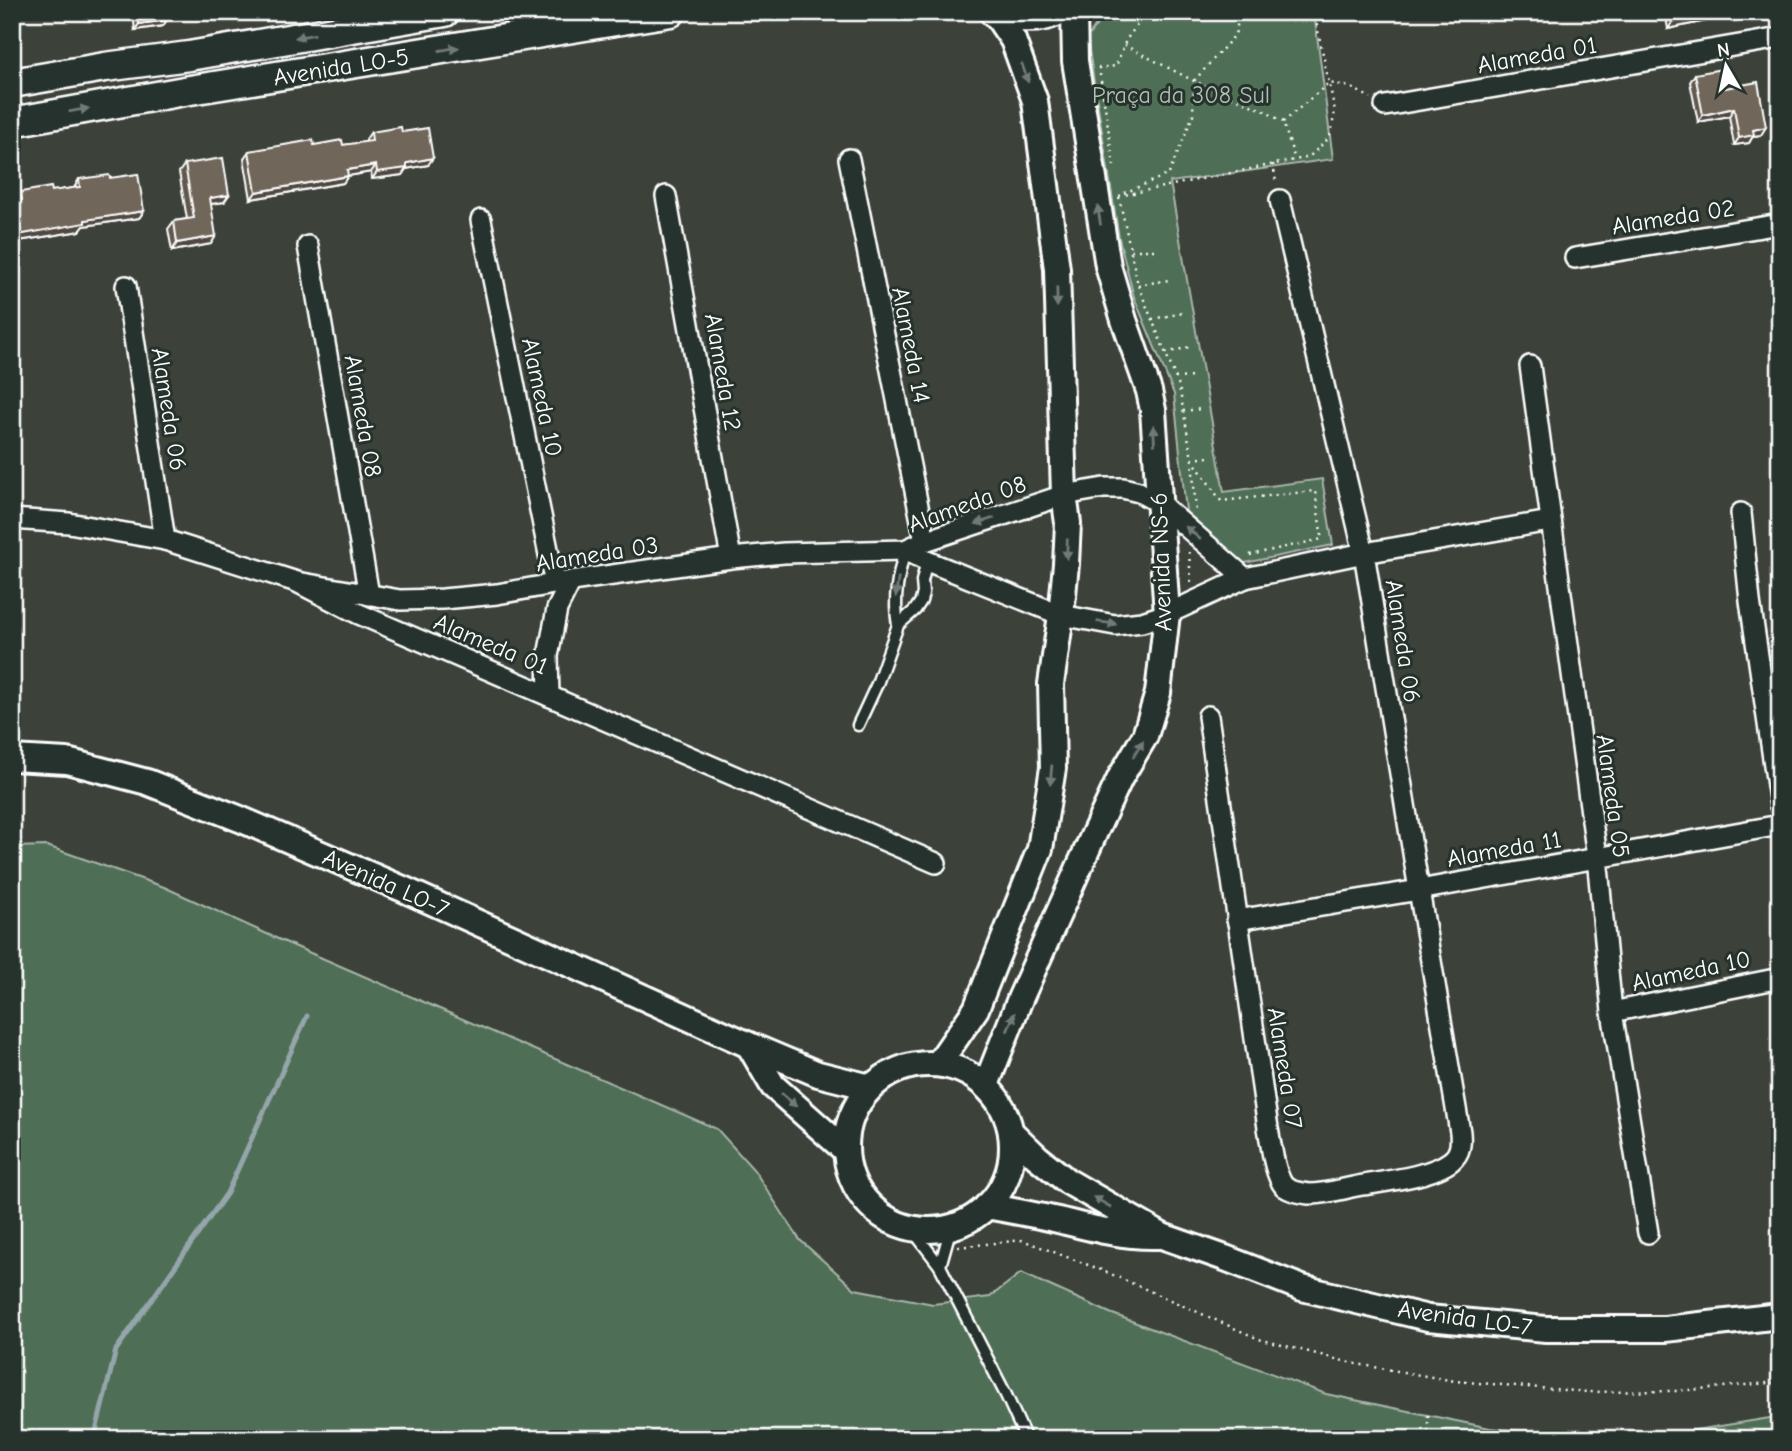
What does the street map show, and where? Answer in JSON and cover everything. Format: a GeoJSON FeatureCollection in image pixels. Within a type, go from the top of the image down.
{"type":"FeatureCollection","features":[{"type":"Feature","properties":{"kind":"main road","name":"Avenida LO-5"},"geometry":{"type":"LineString","coordinates":[[12,83],[445,12]]}},
{"type":"Feature","properties":{"kind":"main road","name":"Avenida LO-5"},"geometry":{"type":"LineString","coordinates":[[12,122],[190,90],[671,12]]}},
{"type":"Feature","properties":{"kind":"main road"},"geometry":{"type":"LineString","coordinates":[[994,12],[1021,18],[1055,12]]}},
{"type":"Feature","properties":{"kind":"street"},"geometry":{"type":"LineString","coordinates":[[938,1063],[976,1009],[1040,849],[1053,768],[1052,684],[1066,564],[1068,523],[1064,495],[1057,269],[1035,101],[1013,40],[994,12]]}},
{"type":"Feature","properties":{"kind":"street","name":"Avenida NS-6"},"geometry":{"type":"LineString","coordinates":[[986,1085],[1026,986],[1094,834],[1120,778],[1145,736],[1158,692],[1167,614],[1153,410],[1108,266],[1075,61],[1074,12]]}},
{"type":"Feature","properties":{"kind":"street","name":"Alameda 01"},"geometry":{"type":"LineString","coordinates":[[1385,106],[1780,38]]}},
{"type":"Feature","properties":{"kind":"street","name":"Alameda 14"},"geometry":{"type":"LineString","coordinates":[[849,159],[925,541]]}},
{"type":"Feature","properties":{"kind":"street","name":"Alameda 12"},"geometry":{"type":"LineString","coordinates":[[666,195],[731,558]]}},
{"type":"Feature","properties":{"kind":"street","name":"Alameda 06"},"geometry":{"type":"LineString","coordinates":[[1280,200],[1364,552],[1454,1095]]}},
{"type":"Feature","properties":{"kind":"street","name":"Alameda 10"},"geometry":{"type":"LineString","coordinates":[[481,220],[563,583]]}},
{"type":"Feature","properties":{"kind":"street","name":"Alameda 02"},"geometry":{"type":"LineString","coordinates":[[1575,258],[1780,224]]}},
{"type":"Feature","properties":{"kind":"street","name":"Alameda 08"},"geometry":{"type":"LineString","coordinates":[[308,246],[369,595]]}},
{"type":"Feature","properties":{"kind":"street","name":"Alameda 06"},"geometry":{"type":"LineString","coordinates":[[126,286],[165,540]]}},
{"type":"Feature","properties":{"kind":"street","name":"Alameda 05"},"geometry":{"type":"LineString","coordinates":[[1530,366],[1597,857],[1612,1012],[1648,1233]]}},
{"type":"Feature","properties":{"kind":"street","name":"Alameda 08"},"geometry":{"type":"LineString","coordinates":[[905,550],[1064,495],[1104,488],[1123,488],[1139,492],[1192,524],[1245,578]]}},
{"type":"Feature","properties":{"kind":"street"},"geometry":{"type":"LineString","coordinates":[[1741,513],[1750,600],[1780,806]]}},
{"type":"Feature","properties":{"kind":"street","name":"Alameda 01"},"geometry":{"type":"LineString","coordinates":[[12,519],[69,523],[165,540],[297,582],[359,614],[936,863]]}},
{"type":"Feature","properties":{"kind":"street","name":"Alameda 08"},"geometry":{"type":"LineString","coordinates":[[905,550],[1061,615],[1115,625],[1142,622],[1167,614],[1245,578],[1364,552],[1550,521]]}},
{"type":"Feature","properties":{"kind":"street","name":"Alameda 03"},"geometry":{"type":"LineString","coordinates":[[297,582],[400,600],[443,599],[498,594],[731,558],[784,553],[905,550]]}},
{"type":"Feature","properties":{"kind":"street"},"geometry":{"type":"LineString","coordinates":[[548,696],[548,656],[563,583]]}},
{"type":"Feature","properties":{"kind":"street","name":"Alameda 07"},"geometry":{"type":"LineString","coordinates":[[1208,716],[1268,1128],[1275,1163],[1285,1188],[1309,1194],[1328,1192],[1418,1175],[1450,1162],[1457,1155],[1461,1144],[1454,1095]]}},
{"type":"Feature","properties":{"kind":"street","name":"Avenida LO-7"},"geometry":{"type":"LineString","coordinates":[[12,758],[67,761],[147,782],[403,889],[749,1045],[818,1074],[870,1087]]}},
{"type":"Feature","properties":{"kind":"street","name":"Alameda 11"},"geometry":{"type":"LineString","coordinates":[[1237,920],[1780,825]]}},
{"type":"Feature","properties":{"kind":"street","name":"Alameda 10"},"geometry":{"type":"LineString","coordinates":[[1612,1012],[1780,978]]}},
{"type":"Feature","properties":{"kind":"street"},"geometry":{"type":"LineString","coordinates":[[749,1045],[773,1086],[845,1150]]}},
{"type":"Feature","properties":{"kind":"street"},"geometry":{"type":"LineString","coordinates":[[938,1063],[964,1071],[986,1085],[1003,1106],[1011,1132],[1013,1152],[1009,1172],[1000,1190],[987,1206],[964,1222],[948,1238],[938,1229],[911,1228],[885,1218],[864,1200],[850,1176],[845,1150],[847,1127],[856,1105],[870,1087],[902,1068],[938,1063]]}},
{"type":"Feature","properties":{"kind":"street","name":"Avenida LO-7"},"geometry":{"type":"LineString","coordinates":[[1011,1132],[1067,1181],[1162,1236],[1302,1288],[1428,1318],[1546,1329],[1665,1329],[1780,1316]]}},
{"type":"Feature","properties":{"kind":"street","name":"Avenida LO-7"},"geometry":{"type":"LineString","coordinates":[[987,1206],[1109,1233],[1134,1237],[1162,1236]]}},
{"type":"Feature","properties":{"kind":"lane"},"geometry":{"type":"LineString","coordinates":[[898,625],[895,597],[905,550]]}},
{"type":"Feature","properties":{"kind":"lane"},"geometry":{"type":"LineString","coordinates":[[858,725],[877,684],[898,625],[921,601],[927,561]]}},
{"type":"Feature","properties":{"kind":"lane"},"geometry":{"type":"LineString","coordinates":[[911,1228],[940,1266],[1026,1439]]}},
{"type":"Feature","properties":{"kind":"lane"},"geometry":{"type":"LineString","coordinates":[[940,1266],[948,1238]]}},
{"type":"Feature","properties":{"kind":"path"},"geometry":{"type":"LineString","coordinates":[[1115,170],[1099,68],[1116,66],[1124,44],[1146,12]]}},
{"type":"Feature","properties":{"kind":"path"},"geometry":{"type":"LineString","coordinates":[[1119,196],[1169,174],[1193,115],[1194,81],[1235,35],[1241,12]]}},
{"type":"Feature","properties":{"kind":"path"},"geometry":{"type":"LineString","coordinates":[[1119,196],[1309,157],[1330,137],[1335,111],[1314,12]]}},
{"type":"Feature","properties":{"kind":"path"},"geometry":{"type":"LineString","coordinates":[[1124,44],[1194,81],[1265,111],[1283,122],[1294,160]]}},
{"type":"Feature","properties":{"kind":"path"},"geometry":{"type":"LineString","coordinates":[[1283,122],[1329,83]]}},
{"type":"Feature","properties":{"kind":"path"},"geometry":{"type":"LineString","coordinates":[[1329,83],[1350,87],[1385,106]]}},
{"type":"Feature","properties":{"kind":"path"},"geometry":{"type":"LineString","coordinates":[[1119,196],[1138,285],[1179,386],[1192,459],[1192,603]]}},
{"type":"Feature","properties":{"kind":"path"},"geometry":{"type":"LineString","coordinates":[[1131,250],[1154,250]]}},
{"type":"Feature","properties":{"kind":"path"},"geometry":{"type":"LineString","coordinates":[[1138,285],[1168,280]]}},
{"type":"Feature","properties":{"kind":"path"},"geometry":{"type":"LineString","coordinates":[[1152,319],[1183,313]]}},
{"type":"Feature","properties":{"kind":"path"},"geometry":{"type":"LineString","coordinates":[[1166,353],[1193,346]]}},
{"type":"Feature","properties":{"kind":"path"},"geometry":{"type":"LineString","coordinates":[[1175,379],[1196,377]]}},
{"type":"Feature","properties":{"kind":"path"},"geometry":{"type":"LineString","coordinates":[[1183,411],[1200,409]]}},
{"type":"Feature","properties":{"kind":"path"},"geometry":{"type":"LineString","coordinates":[[1192,459],[1209,457]]}},
{"type":"Feature","properties":{"kind":"path"},"geometry":{"type":"LineString","coordinates":[[1192,459],[1221,500],[1315,491],[1322,539],[1242,556]]}},
{"type":"Feature","properties":{"kind":"path"},"geometry":{"type":"LineString","coordinates":[[948,1238],[1022,1240],[1104,1271],[1259,1339],[1351,1363],[1455,1381],[1588,1392],[1676,1391],[1780,1382]]}},
{"type":"Feature","properties":{"kind":"path"},"geometry":{"type":"LineString","coordinates":[[1428,1415],[1428,1439]]}},
{"type":"Feature","properties":{"kind":"green space","name":"Praça da 308 Sul"},"geometry":{"type":"Polygon","coordinates":[[[1106,12],[1314,12],[1333,159],[1170,182],[1224,492],[1322,479],[1333,545],[1235,565],[1187,521],[1174,394],[1134,297],[1119,238],[1087,38],[1106,12]]]}},
{"type":"Feature","properties":{"kind":"green space"},"geometry":{"type":"Polygon","coordinates":[[[47,846],[164,887],[717,1129],[754,1170],[800,1240],[855,1289],[933,1304],[990,1297],[1021,1273],[1110,1313],[1326,1394],[1490,1428],[1606,1439],[12,1439],[12,847],[47,846]]]}},
{"type":"Feature","properties":{"kind":"green space"},"geometry":{"type":"Polygon","coordinates":[[[1780,1417],[1780,1439],[1640,1439],[1780,1417]]]}},
{"type":"Feature","properties":{"kind":"building"},"geometry":{"type":"Polygon","coordinates":[[[137,12],[166,12],[167,20],[139,24],[137,12]]]}},
{"type":"Feature","properties":{"kind":"building"},"geometry":{"type":"Polygon","coordinates":[[[1673,12],[1713,12],[1674,20],[1673,12]]]}},
{"type":"Feature","properties":{"kind":"building"},"geometry":{"type":"Polygon","coordinates":[[[1722,69],[1725,88],[1758,82],[1766,127],[1753,130],[1754,135],[1739,138],[1734,108],[1703,115],[1695,74],[1722,69]]]}},
{"type":"Feature","properties":{"kind":"building"},"geometry":{"type":"Polygon","coordinates":[[[401,127],[402,132],[428,128],[433,158],[407,163],[407,168],[377,172],[376,165],[347,170],[348,176],[256,192],[249,151],[313,140],[314,145],[342,140],[343,145],[372,141],[371,132],[401,127]]]}},
{"type":"Feature","properties":{"kind":"building"},"geometry":{"type":"Polygon","coordinates":[[[223,158],[229,195],[210,198],[216,236],[177,243],[174,221],[194,218],[185,164],[223,158]]]}},
{"type":"Feature","properties":{"kind":"building"},"geometry":{"type":"Polygon","coordinates":[[[138,174],[144,211],[85,220],[85,223],[12,236],[12,202],[22,200],[21,192],[51,187],[52,191],[80,187],[79,179],[138,174]]]}},
{"type":"Feature","properties":{"kind":"waterway"},"geometry":{"type":"LineString","coordinates":[[94,1439],[116,1350],[227,1193],[307,1016]]}}]}
